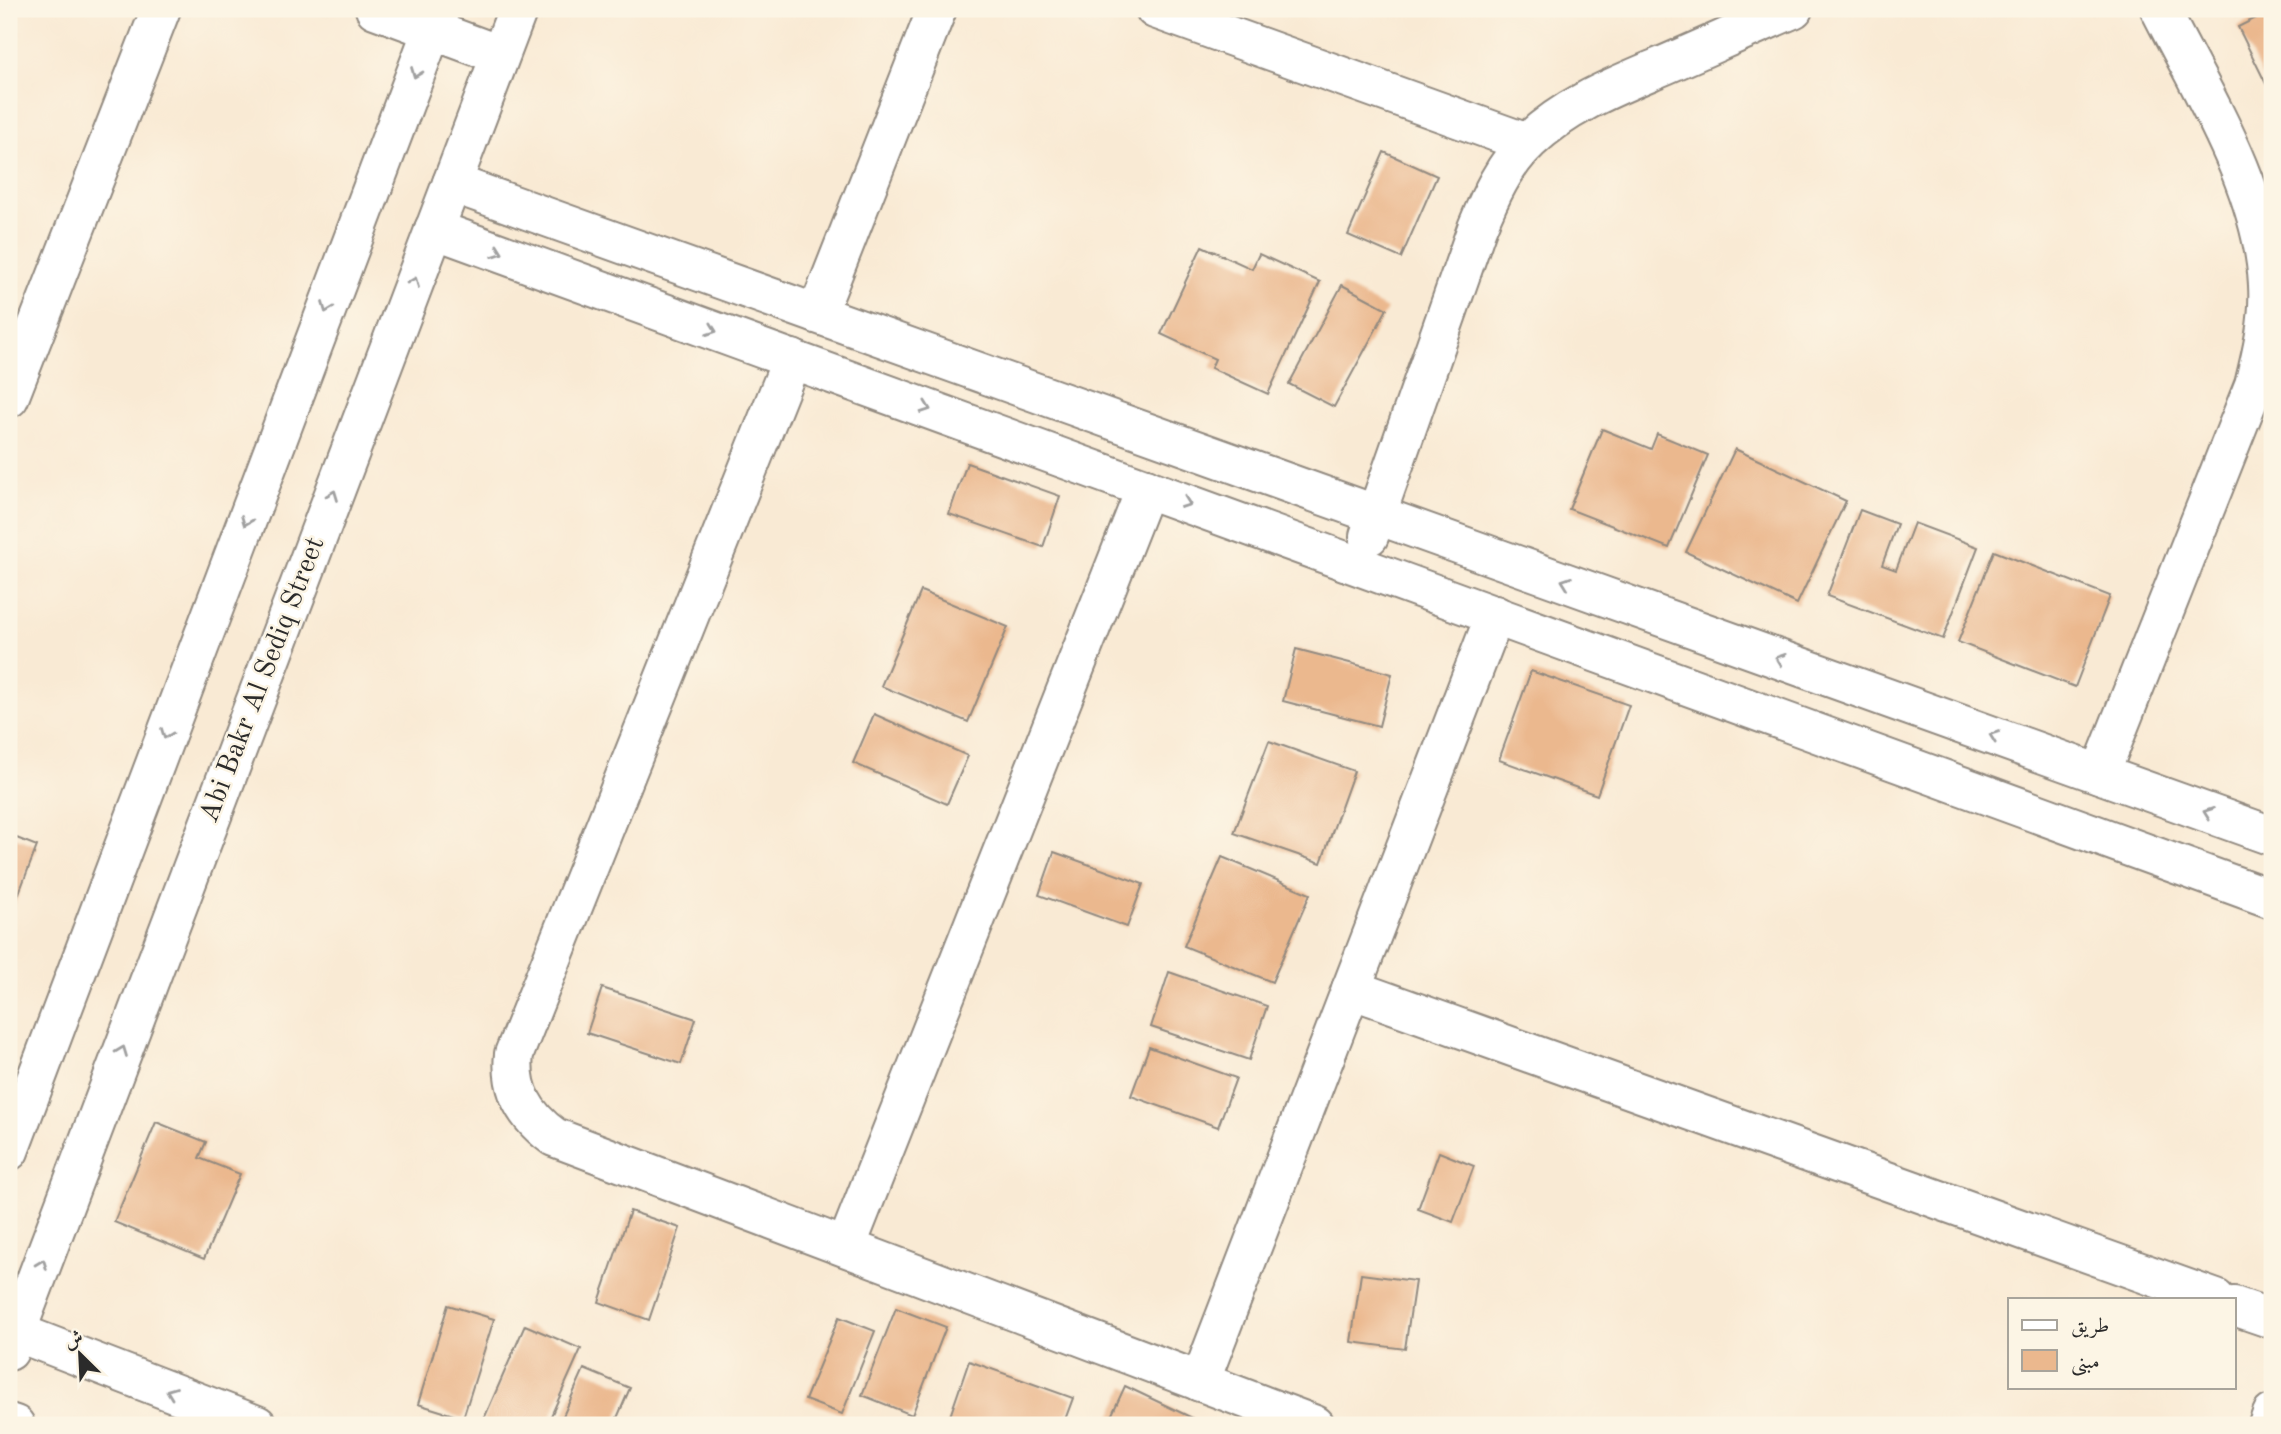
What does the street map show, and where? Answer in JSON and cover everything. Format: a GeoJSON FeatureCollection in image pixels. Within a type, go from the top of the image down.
{"type":"FeatureCollection","features":[{"type":"Feature","properties":{"kind":"street"},"geometry":{"type":"LineString","coordinates":[[9,398],[22,323],[161,9]]}},
{"type":"Feature","properties":{"kind":"street"},"geometry":{"type":"LineString","coordinates":[[375,9],[436,19],[500,55]]}},
{"type":"Feature","properties":{"kind":"street","name":"Abi Bakr Al Sediq Street"},"geometry":{"type":"LineString","coordinates":[[11,1337],[517,9]]}},
{"type":"Feature","properties":{"kind":"street"},"geometry":{"type":"LineString","coordinates":[[817,314],[937,9]]}},
{"type":"Feature","properties":{"kind":"street"},"geometry":{"type":"LineString","coordinates":[[1155,9],[1527,143]]}},
{"type":"Feature","properties":{"kind":"street"},"geometry":{"type":"LineString","coordinates":[[1358,566],[1477,228],[1501,178],[1527,143],[1552,121],[1585,100],[1793,9]]}},
{"type":"Feature","properties":{"kind":"street"},"geometry":{"type":"LineString","coordinates":[[2100,774],[2254,386],[2267,320],[2267,274],[2255,210],[2226,140],[2160,9]]}},
{"type":"Feature","properties":{"kind":"street"},"geometry":{"type":"LineString","coordinates":[[9,1150],[436,19]]}},
{"type":"Feature","properties":{"kind":"street"},"geometry":{"type":"LineString","coordinates":[[452,183],[2272,836]]}},
{"type":"Feature","properties":{"kind":"street"},"geometry":{"type":"LineString","coordinates":[[434,229],[2272,899]]}},
{"type":"Feature","properties":{"kind":"street"},"geometry":{"type":"LineString","coordinates":[[792,359],[514,1054],[512,1068],[519,1097],[527,1113],[554,1137],[1315,1425]]}},
{"type":"Feature","properties":{"kind":"street"},"geometry":{"type":"LineString","coordinates":[[846,1247],[1146,488]]}},
{"type":"Feature","properties":{"kind":"street"},"geometry":{"type":"LineString","coordinates":[[1200,1382],[1494,615]]}},
{"type":"Feature","properties":{"kind":"street"},"geometry":{"type":"LineString","coordinates":[[1351,989],[2213,1298]]}},
{"type":"Feature","properties":{"kind":"street"},"geometry":{"type":"LineString","coordinates":[[2236,1307],[2272,1320]]}},
{"type":"Feature","properties":{"kind":"street"},"geometry":{"type":"LineString","coordinates":[[11,1337],[257,1425]]}},
{"type":"Feature","properties":{"kind":"street"},"geometry":{"type":"LineString","coordinates":[[2268,1425],[2272,1414]]}},
{"type":"Feature","properties":{"kind":"street"},"geometry":{"type":"LineString","coordinates":[[9,1423],[15,1425]]}},
{"type":"Feature","properties":{"kind":"building"},"geometry":{"type":"Polygon","coordinates":[[[2272,10],[2272,96],[2238,27],[2272,10]]]}},
{"type":"Feature","properties":{"kind":"building"},"geometry":{"type":"Polygon","coordinates":[[[1384,152],[1437,176],[1401,258],[1348,235],[1384,152]]]}},
{"type":"Feature","properties":{"kind":"building"},"geometry":{"type":"Polygon","coordinates":[[[1202,246],[1252,269],[1259,254],[1320,282],[1268,394],[1211,368],[1215,359],[1161,334],[1202,246]]]}},
{"type":"Feature","properties":{"kind":"building"},"geometry":{"type":"Polygon","coordinates":[[[1342,285],[1387,309],[1334,407],[1289,384],[1342,285]]]}},
{"type":"Feature","properties":{"kind":"building"},"geometry":{"type":"Polygon","coordinates":[[[1602,429],[1651,449],[1657,434],[1708,455],[1669,548],[1569,509],[1602,429]]]}},
{"type":"Feature","properties":{"kind":"building"},"geometry":{"type":"Polygon","coordinates":[[[1735,449],[1846,501],[1797,604],[1686,552],[1735,449]]]}},
{"type":"Feature","properties":{"kind":"building"},"geometry":{"type":"Polygon","coordinates":[[[967,463],[1060,496],[1043,547],[949,514],[967,463]]]}},
{"type":"Feature","properties":{"kind":"building"},"geometry":{"type":"Polygon","coordinates":[[[1860,510],[1897,524],[1882,565],[1896,570],[1914,523],[1978,547],[1943,639],[1827,596],[1860,510]]]}},
{"type":"Feature","properties":{"kind":"building"},"geometry":{"type":"Polygon","coordinates":[[[1994,551],[2110,596],[2075,687],[1958,642],[1994,551]]]}},
{"type":"Feature","properties":{"kind":"building"},"geometry":{"type":"Polygon","coordinates":[[[921,591],[1008,627],[968,722],[881,686],[921,591]]]}},
{"type":"Feature","properties":{"kind":"building"},"geometry":{"type":"Polygon","coordinates":[[[1296,649],[1392,674],[1379,726],[1283,701],[1296,649]]]}},
{"type":"Feature","properties":{"kind":"building"},"geometry":{"type":"Polygon","coordinates":[[[1531,671],[1629,705],[1597,795],[1499,760],[1531,671]]]}},
{"type":"Feature","properties":{"kind":"building"},"geometry":{"type":"Polygon","coordinates":[[[874,714],[968,756],[947,804],[853,763],[874,714]]]}},
{"type":"Feature","properties":{"kind":"building"},"geometry":{"type":"Polygon","coordinates":[[[1269,741],[1354,771],[1321,863],[1234,833],[1269,741]]]}},
{"type":"Feature","properties":{"kind":"building"},"geometry":{"type":"Polygon","coordinates":[[[9,835],[37,846],[9,919],[9,835]]]}},
{"type":"Feature","properties":{"kind":"building"},"geometry":{"type":"Polygon","coordinates":[[[1054,852],[1143,884],[1127,927],[1039,895],[1054,852]]]}},
{"type":"Feature","properties":{"kind":"building"},"geometry":{"type":"Polygon","coordinates":[[[1222,857],[1310,894],[1272,982],[1184,946],[1222,857]]]}},
{"type":"Feature","properties":{"kind":"building"},"geometry":{"type":"Polygon","coordinates":[[[1169,972],[1267,1006],[1249,1060],[1151,1027],[1169,972]]]}},
{"type":"Feature","properties":{"kind":"building"},"geometry":{"type":"Polygon","coordinates":[[[602,988],[696,1019],[681,1064],[587,1033],[602,988]]]}},
{"type":"Feature","properties":{"kind":"building"},"geometry":{"type":"Polygon","coordinates":[[[1149,1047],[1236,1078],[1218,1127],[1131,1096],[1149,1047]]]}},
{"type":"Feature","properties":{"kind":"building"},"geometry":{"type":"Polygon","coordinates":[[[156,1122],[206,1142],[199,1158],[240,1174],[204,1259],[114,1222],[156,1122]]]}},
{"type":"Feature","properties":{"kind":"building"},"geometry":{"type":"Polygon","coordinates":[[[1439,1152],[1474,1166],[1453,1222],[1418,1209],[1439,1152]]]}},
{"type":"Feature","properties":{"kind":"building"},"geometry":{"type":"Polygon","coordinates":[[[630,1211],[680,1228],[649,1320],[599,1302],[630,1211]]]}},
{"type":"Feature","properties":{"kind":"building"},"geometry":{"type":"Polygon","coordinates":[[[1361,1274],[1415,1281],[1405,1349],[1351,1342],[1361,1274]]]}},
{"type":"Feature","properties":{"kind":"building"},"geometry":{"type":"Polygon","coordinates":[[[448,1305],[494,1319],[463,1418],[418,1404],[448,1305]]]}},
{"type":"Feature","properties":{"kind":"building"},"geometry":{"type":"Polygon","coordinates":[[[896,1308],[946,1327],[912,1415],[862,1395],[896,1308]]]}},
{"type":"Feature","properties":{"kind":"building"},"geometry":{"type":"Polygon","coordinates":[[[839,1317],[875,1331],[842,1414],[805,1400],[839,1317]]]}},
{"type":"Feature","properties":{"kind":"building"},"geometry":{"type":"Polygon","coordinates":[[[525,1325],[581,1349],[547,1425],[492,1425],[483,1421],[525,1325]]]}},
{"type":"Feature","properties":{"kind":"building"},"geometry":{"type":"Polygon","coordinates":[[[969,1361],[1073,1398],[1063,1425],[947,1425],[969,1361]]]}},
{"type":"Feature","properties":{"kind":"building"},"geometry":{"type":"Polygon","coordinates":[[[584,1369],[630,1388],[614,1425],[559,1425],[584,1369]]]}},
{"type":"Feature","properties":{"kind":"building"},"geometry":{"type":"Polygon","coordinates":[[[1125,1386],[1207,1425],[1107,1425],[1125,1386]]]}}]}
